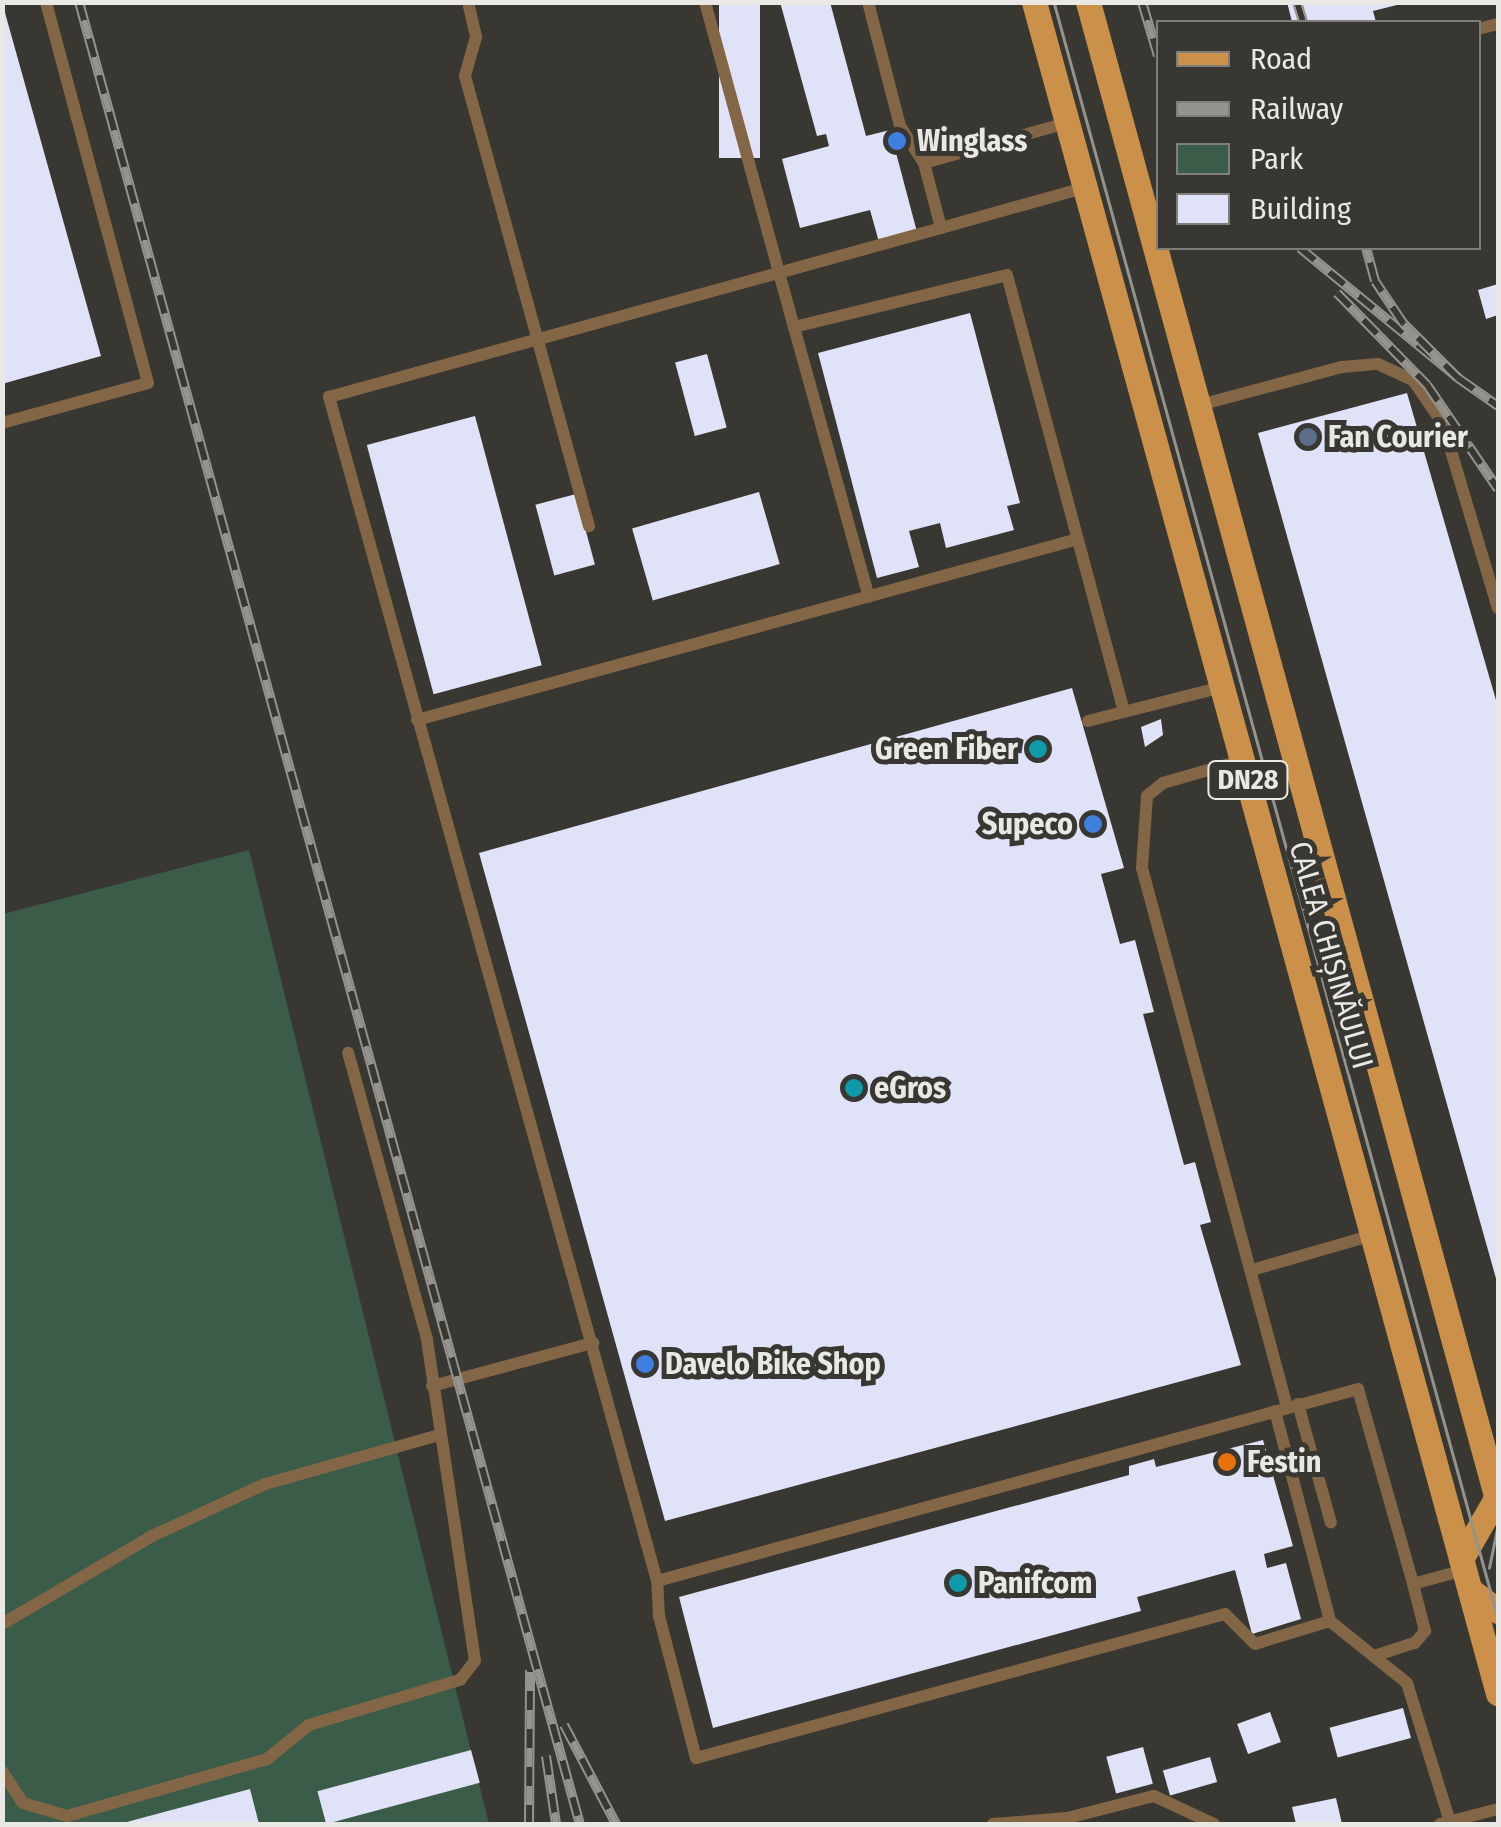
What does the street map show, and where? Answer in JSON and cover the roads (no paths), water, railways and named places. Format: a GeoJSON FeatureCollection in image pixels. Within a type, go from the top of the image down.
{"type":"FeatureCollection","features":[{"type":"Feature","properties":{"kind":"main road","name":"CALEA CHIȘINĂULUI"},"geometry":{"type":"LineString","coordinates":[[1034,2],[1376,1235],[1498,1694]]}},
{"type":"Feature","properties":{"kind":"main road","name":"CALEA CHIȘINĂULUI"},"geometry":{"type":"LineString","coordinates":[[1088,2],[1498,1498]]}},
{"type":"Feature","properties":{"kind":"main road"},"geometry":{"type":"LineString","coordinates":[[1474,1406],[1498,1418]]}},
{"type":"Feature","properties":{"kind":"main road"},"geometry":{"type":"LineString","coordinates":[[1498,1498],[1465,1573],[1498,1611]]}},
{"type":"Feature","properties":{"kind":"lane"},"geometry":{"type":"LineString","coordinates":[[2,424],[148,383],[46,2]]}},
{"type":"Feature","properties":{"kind":"lane"},"geometry":{"type":"LineString","coordinates":[[468,2],[476,37],[465,76],[589,526]]}},
{"type":"Feature","properties":{"kind":"lane"},"geometry":{"type":"LineString","coordinates":[[705,2],[870,598]]}},
{"type":"Feature","properties":{"kind":"lane"},"geometry":{"type":"LineString","coordinates":[[868,2],[900,126],[924,163],[941,228]]}},
{"type":"Feature","properties":{"kind":"lane"},"geometry":{"type":"LineString","coordinates":[[924,163],[1066,123]]}},
{"type":"Feature","properties":{"kind":"lane"},"geometry":{"type":"LineString","coordinates":[[1083,188],[537,343],[329,397],[593,1343],[657,1581],[659,1616],[696,1758],[1225,1614],[1255,1644],[1330,1622]]}},
{"type":"Feature","properties":{"kind":"lane"},"geometry":{"type":"LineString","coordinates":[[794,327],[1007,275],[1124,712]]}},
{"type":"Feature","properties":{"kind":"lane"},"geometry":{"type":"LineString","coordinates":[[1196,406],[1342,367],[1378,364],[1413,380],[1444,424],[1498,608]]}},
{"type":"Feature","properties":{"kind":"lane"},"geometry":{"type":"LineString","coordinates":[[417,720],[1078,539]]}},
{"type":"Feature","properties":{"kind":"lane"},"geometry":{"type":"LineString","coordinates":[[1088,721],[1222,688]]}},
{"type":"Feature","properties":{"kind":"lane"},"geometry":{"type":"LineString","coordinates":[[1242,760],[1164,783],[1146,796],[1141,824],[1149,898],[1287,1407],[1330,1622],[1377,1655],[1407,1683],[1445,1823],[1498,1809]]}},
{"type":"Feature","properties":{"kind":"lane"},"geometry":{"type":"LineString","coordinates":[[2,1771],[23,1803],[66,1816],[267,1760],[309,1725],[460,1680],[475,1661],[426,1340],[348,1053]]}},
{"type":"Feature","properties":{"kind":"lane"},"geometry":{"type":"LineString","coordinates":[[1252,1270],[1376,1235]]}},
{"type":"Feature","properties":{"kind":"lane"},"geometry":{"type":"LineString","coordinates":[[432,1386],[593,1343]]}},
{"type":"Feature","properties":{"kind":"lane"},"geometry":{"type":"LineString","coordinates":[[657,1581],[1358,1389],[1425,1631],[1415,1643],[1377,1655]]}},
{"type":"Feature","properties":{"kind":"lane"},"geometry":{"type":"LineString","coordinates":[[1287,1407],[1330,1524]]}},
{"type":"Feature","properties":{"kind":"lane"},"geometry":{"type":"LineString","coordinates":[[2,1624],[152,1536],[265,1484],[438,1435]]}},
{"type":"Feature","properties":{"kind":"lane"},"geometry":{"type":"LineString","coordinates":[[1414,1584],[1465,1573]]}},
{"type":"Feature","properties":{"kind":"lane"},"geometry":{"type":"LineString","coordinates":[[993,1824],[1067,1818],[1154,1796],[1214,1824]]}},
{"type":"Feature","properties":{"kind":"tram line"},"geometry":{"type":"LineString","coordinates":[[1054,2],[1498,1618]]}},
{"type":"Feature","properties":{"kind":"tram line"},"geometry":{"type":"LineString","coordinates":[[1489,1568],[1498,1524]]}},
{"type":"Feature","properties":{"kind":"railway"},"geometry":{"type":"LineString","coordinates":[[79,2],[580,1824]]}},
{"type":"Feature","properties":{"kind":"railway"},"geometry":{"type":"LineString","coordinates":[[1142,2],[1156,49]]}},
{"type":"Feature","properties":{"kind":"railway"},"geometry":{"type":"LineString","coordinates":[[1297,2],[1302,20]]}},
{"type":"Feature","properties":{"kind":"railway"},"geometry":{"type":"LineString","coordinates":[[1302,250],[1458,378],[1403,323],[1375,281],[1367,250]]}},
{"type":"Feature","properties":{"kind":"railway"},"geometry":{"type":"LineString","coordinates":[[1337,293],[1427,385],[1498,489]]}},
{"type":"Feature","properties":{"kind":"railway"},"geometry":{"type":"LineString","coordinates":[[1458,378],[1498,406]]}},
{"type":"Feature","properties":{"kind":"railway"},"geometry":{"type":"LineString","coordinates":[[529,1824],[530,1670]]}},
{"type":"Feature","properties":{"kind":"railway"},"geometry":{"type":"LineString","coordinates":[[564,1725],[616,1824]]}},
{"type":"Feature","properties":{"kind":"railway"},"geometry":{"type":"LineString","coordinates":[[546,1756],[556,1824]]}},
{"type":"Feature","properties":{"kind":"place","name":"Winglass"},"geometry":{"type":"Point","coordinates":[897,141]}},
{"type":"Feature","properties":{"kind":"place","name":"Fan Courier"},"geometry":{"type":"Point","coordinates":[1308,437]}},
{"type":"Feature","properties":{"kind":"place","name":"Green Fiber"},"geometry":{"type":"Point","coordinates":[1038,749]}},
{"type":"Feature","properties":{"kind":"place","name":"Supeco"},"geometry":{"type":"Point","coordinates":[1093,824]}},
{"type":"Feature","properties":{"kind":"place","name":"eGros"},"geometry":{"type":"Point","coordinates":[854,1088]}},
{"type":"Feature","properties":{"kind":"place","name":"Davelo Bike Shop"},"geometry":{"type":"Point","coordinates":[645,1364]}},
{"type":"Feature","properties":{"kind":"place","name":"Festin"},"geometry":{"type":"Point","coordinates":[1227,1462]}},
{"type":"Feature","properties":{"kind":"place","name":"Panifcom"},"geometry":{"type":"Point","coordinates":[958,1583]}}]}
